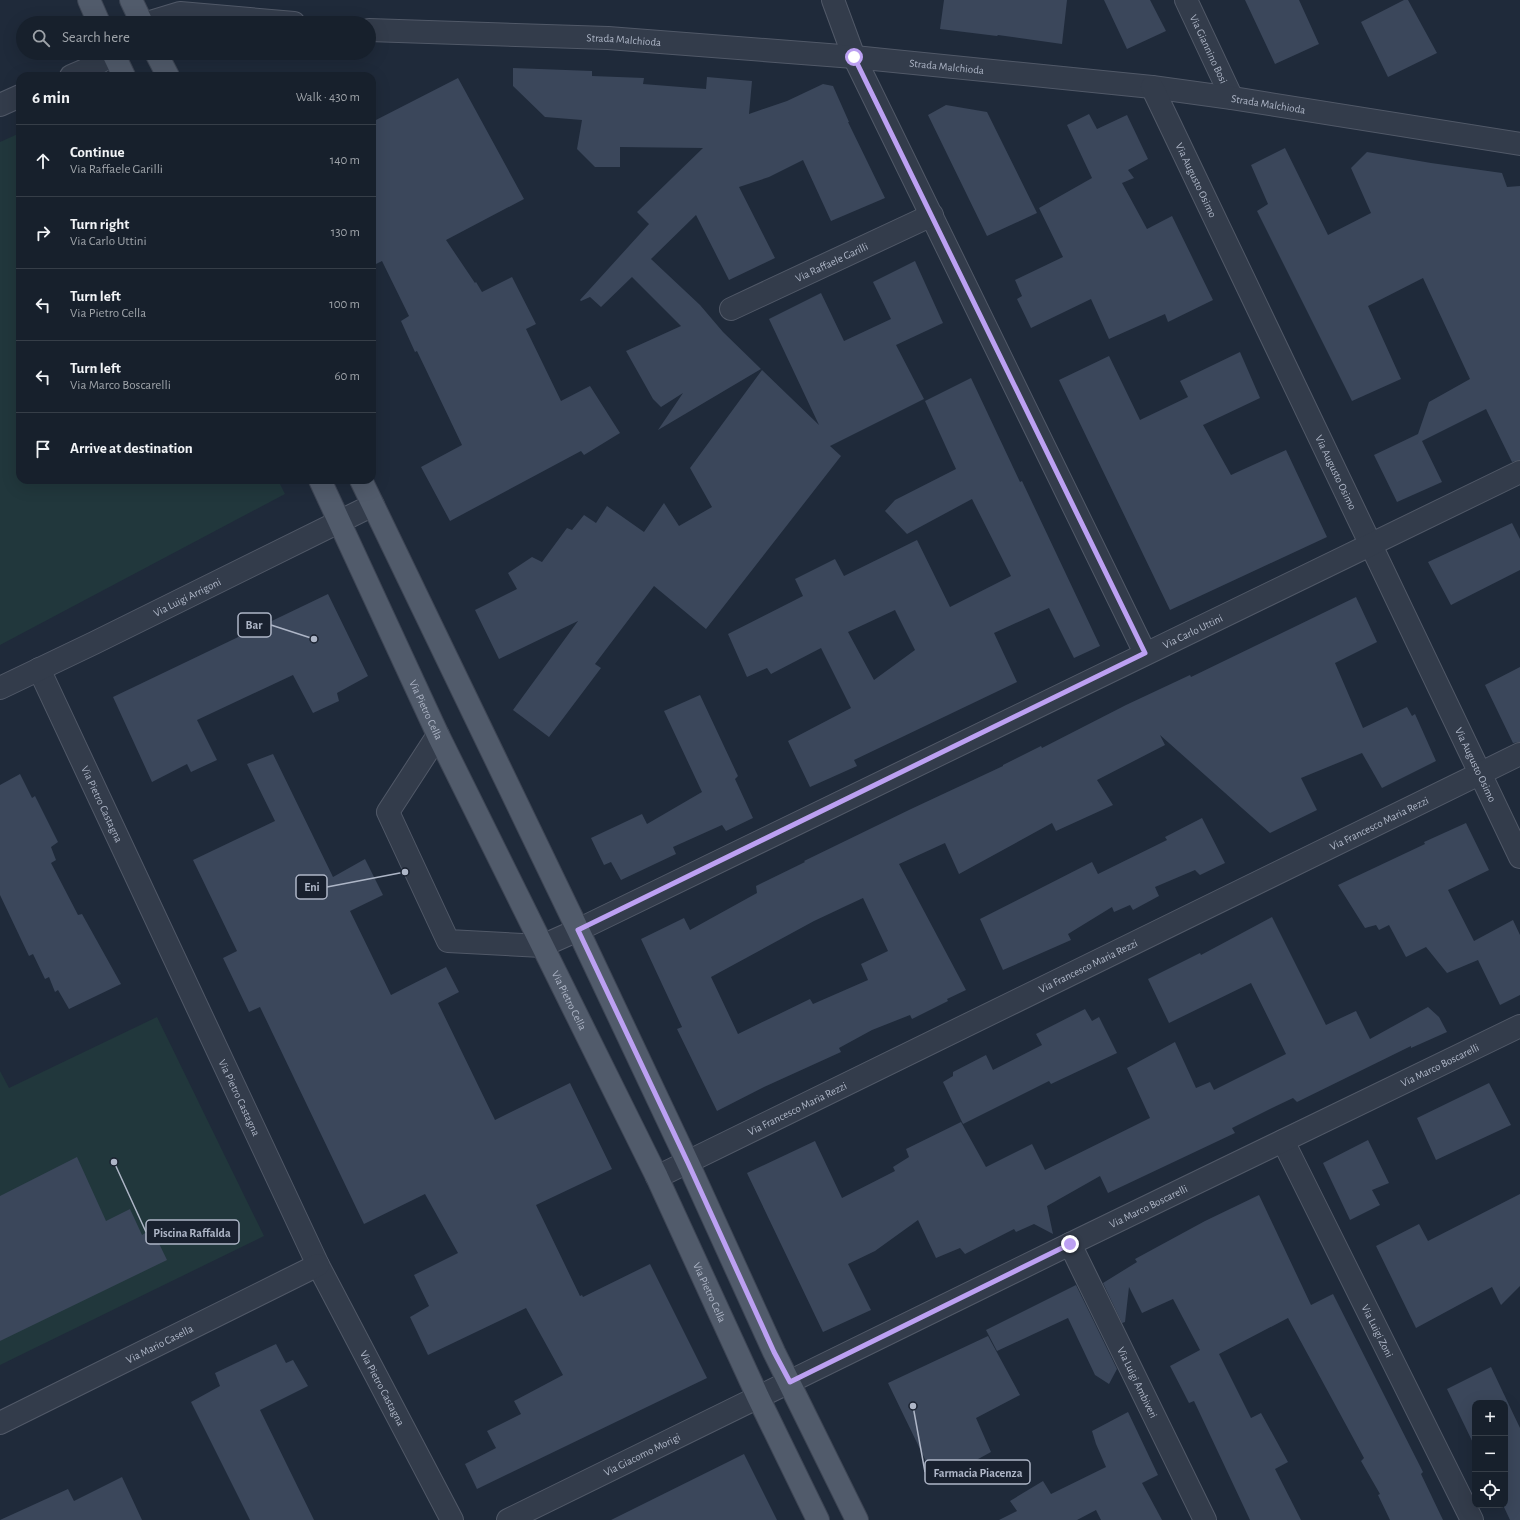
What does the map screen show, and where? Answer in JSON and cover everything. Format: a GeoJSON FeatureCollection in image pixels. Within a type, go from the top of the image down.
{"type":"FeatureCollection","features":[{"type":"Feature","properties":{"kind":"main road"},"geometry":{"type":"LineString","coordinates":[[89,0],[96,16]]}},
{"type":"Feature","properties":{"kind":"main road"},"geometry":{"type":"LineString","coordinates":[[131,0],[139,16]]}},
{"type":"Feature","properties":{"kind":"main road"},"geometry":{"type":"LineString","coordinates":[[117,60],[122,72]]}},
{"type":"Feature","properties":{"kind":"main road"},"geometry":{"type":"LineString","coordinates":[[160,60],[166,72]]}},
{"type":"Feature","properties":{"kind":"main road","name":"Via Pietro Cella"},"geometry":{"type":"LineString","coordinates":[[322,484],[438,735],[657,1178],[775,1389],[857,1520]]}},
{"type":"Feature","properties":{"kind":"main road","name":"Via Pietro Cella"},"geometry":{"type":"LineString","coordinates":[[364,484],[578,930],[688,1163],[774,1352],[775,1389],[818,1520]]}},
{"type":"Feature","properties":{"kind":"street"},"geometry":{"type":"LineString","coordinates":[[833,0],[854,57],[1145,653]]}},
{"type":"Feature","properties":{"kind":"street","name":"Via Giannino Bosi"},"geometry":{"type":"LineString","coordinates":[[1186,0],[1232,98]]}},
{"type":"Feature","properties":{"kind":"street"},"geometry":{"type":"LineString","coordinates":[[170,16],[180,13],[214,16]]}},
{"type":"Feature","properties":{"kind":"street","name":"Strada Malchioda"},"geometry":{"type":"LineString","coordinates":[[376,30],[608,38],[854,57],[1152,87],[1232,98],[1520,144]]}},
{"type":"Feature","properties":{"kind":"street"},"geometry":{"type":"LineString","coordinates":[[79,72],[102,60]]}},
{"type":"Feature","properties":{"kind":"street","name":"Via Augusto Osimo"},"geometry":{"type":"LineString","coordinates":[[1152,87],[1520,857]]}},
{"type":"Feature","properties":{"kind":"street"},"geometry":{"type":"LineString","coordinates":[[0,105],[16,98]]}},
{"type":"Feature","properties":{"kind":"street","name":"Via Raffaele Garilli"},"geometry":{"type":"LineString","coordinates":[[732,309],[932,215]]}},
{"type":"Feature","properties":{"kind":"street","name":"Via Carlo Uttini"},"geometry":{"type":"LineString","coordinates":[[542,946],[578,930],[1520,472]]}},
{"type":"Feature","properties":{"kind":"street","name":"Via Luigi Arrigoni"},"geometry":{"type":"LineString","coordinates":[[0,688],[373,505]]}},
{"type":"Feature","properties":{"kind":"street","name":"Via Pietro Castagna"},"geometry":{"type":"LineString","coordinates":[[39,670],[318,1265],[452,1520]]}},
{"type":"Feature","properties":{"kind":"street"},"geometry":{"type":"LineString","coordinates":[[438,735],[388,812],[448,941],[542,946]]}},
{"type":"Feature","properties":{"kind":"street","name":"Via Francesco Maria Rezzi"},"geometry":{"type":"LineString","coordinates":[[657,1178],[1520,754]]}},
{"type":"Feature","properties":{"kind":"street","name":"Via Marco Boscarelli"},"geometry":{"type":"LineString","coordinates":[[775,1389],[1520,1026]]}},
{"type":"Feature","properties":{"kind":"street","name":"Via Luigi Zoni"},"geometry":{"type":"LineString","coordinates":[[1283,1141],[1472,1520]]}},
{"type":"Feature","properties":{"kind":"street","name":"Via Luigi Ambiveri"},"geometry":{"type":"LineString","coordinates":[[1070,1244],[1205,1520]]}},
{"type":"Feature","properties":{"kind":"street","name":"Via Mario Casella"},"geometry":{"type":"LineString","coordinates":[[0,1423],[318,1265]]}},
{"type":"Feature","properties":{"kind":"street","name":"Via Giacomo Morigi"},"geometry":{"type":"LineString","coordinates":[[508,1520],[775,1389]]}},
{"type":"Feature","properties":{"kind":"green space"},"geometry":{"type":"Polygon","coordinates":[[[16,135],[16,484],[280,484],[285,494],[0,645],[0,142],[16,135]]]}},
{"type":"Feature","properties":{"kind":"green space"},"geometry":{"type":"Polygon","coordinates":[[[157,1017],[264,1236],[0,1365],[0,1071],[9,1088],[157,1017]]]}},
{"type":"Feature","properties":{"kind":"building"},"geometry":{"type":"Polygon","coordinates":[[[944,0],[1067,0],[1062,44],[940,29],[944,0]]]}},
{"type":"Feature","properties":{"kind":"building"},"geometry":{"type":"Polygon","coordinates":[[[1104,0],[1150,0],[1166,31],[1127,49],[1104,0]]]}},
{"type":"Feature","properties":{"kind":"building"},"geometry":{"type":"Polygon","coordinates":[[[1245,0],[1299,0],[1319,44],[1275,64],[1245,0]]]}},
{"type":"Feature","properties":{"kind":"building"},"geometry":{"type":"Polygon","coordinates":[[[1404,0],[1408,0],[1437,53],[1388,77],[1361,22],[1404,0]]]}},
{"type":"Feature","properties":{"kind":"building"},"geometry":{"type":"Polygon","coordinates":[[[513,68],[592,71],[592,76],[644,78],[643,84],[706,89],[707,77],[752,81],[749,114],[787,101],[823,84],[833,86],[848,122],[885,198],[831,221],[803,160],[769,177],[739,187],[775,258],[729,280],[696,215],[651,259],[700,305],[723,332],[761,369],[658,430],[683,393],[661,407],[653,399],[626,351],[681,326],[632,277],[601,307],[590,297],[581,301],[580,300],[649,224],[637,212],[703,148],[620,147],[620,167],[595,167],[577,149],[582,120],[545,117],[513,86],[513,68]]]}},
{"type":"Feature","properties":{"kind":"building"},"geometry":{"type":"Polygon","coordinates":[[[458,78],[524,199],[446,240],[482,292],[512,277],[536,324],[526,329],[561,401],[590,386],[620,433],[584,455],[581,451],[450,521],[421,467],[462,445],[401,321],[409,316],[382,261],[376,264],[376,120],[458,78]]]}},
{"type":"Feature","properties":{"kind":"building"},"geometry":{"type":"Polygon","coordinates":[[[946,105],[987,112],[1037,213],[987,236],[928,115],[946,105]]]}},
{"type":"Feature","properties":{"kind":"building"},"geometry":{"type":"Polygon","coordinates":[[[1089,114],[1097,129],[1127,115],[1148,159],[1128,170],[1134,178],[1122,183],[1147,229],[1172,216],[1213,300],[1168,322],[1165,314],[1109,339],[1091,299],[1031,328],[1017,299],[1022,296],[1015,280],[1063,257],[1039,208],[1092,178],[1067,125],[1089,114]]]}},
{"type":"Feature","properties":{"kind":"building"},"geometry":{"type":"Polygon","coordinates":[[[1285,148],[1328,235],[1371,213],[1351,168],[1367,152],[1502,173],[1507,187],[1520,186],[1520,460],[1512,462],[1486,409],[1422,441],[1442,482],[1397,502],[1374,455],[1418,434],[1429,402],[1470,379],[1423,278],[1368,306],[1401,379],[1352,401],[1257,211],[1268,204],[1251,165],[1285,148]]]}},
{"type":"Feature","properties":{"kind":"building"},"geometry":{"type":"Polygon","coordinates":[[[915,261],[943,323],[896,345],[924,399],[830,446],[841,456],[706,629],[654,586],[595,664],[601,668],[549,737],[513,710],[578,621],[499,659],[475,610],[517,589],[508,573],[532,557],[542,562],[567,528],[572,530],[584,515],[596,523],[607,506],[644,532],[664,503],[679,526],[712,507],[690,468],[762,370],[819,425],[769,319],[821,293],[844,341],[891,319],[873,282],[915,261]]]}},
{"type":"Feature","properties":{"kind":"building"},"geometry":{"type":"Polygon","coordinates":[[[1240,352],[1260,398],[1203,425],[1231,475],[1286,450],[1327,537],[1170,610],[1059,380],[1109,356],[1140,420],[1188,397],[1180,381],[1240,352]]]}},
{"type":"Feature","properties":{"kind":"building"},"geometry":{"type":"Polygon","coordinates":[[[971,378],[1020,482],[1022,481],[1100,646],[1074,658],[1049,608],[994,633],[1017,682],[854,760],[857,766],[810,787],[788,741],[851,708],[821,648],[771,674],[767,668],[747,677],[728,634],[803,596],[795,579],[835,559],[844,576],[917,540],[950,607],[1011,576],[972,499],[907,534],[885,511],[895,500],[956,469],[925,401],[971,378]],[[895,610],[848,632],[874,680],[915,650],[895,610]]]}},
{"type":"Feature","properties":{"kind":"building"},"geometry":{"type":"Polygon","coordinates":[[[1512,523],[1520,539],[1520,570],[1451,605],[1428,562],[1512,523]]]}},
{"type":"Feature","properties":{"kind":"building"},"geometry":{"type":"Polygon","coordinates":[[[328,594],[368,676],[337,693],[339,701],[313,713],[293,675],[197,720],[217,760],[191,772],[187,764],[152,782],[113,697],[328,594]]]}},
{"type":"Feature","properties":{"kind":"building"},"geometry":{"type":"Polygon","coordinates":[[[1356,597],[1377,642],[1335,663],[1363,728],[1407,707],[1412,716],[1415,714],[1436,761],[1382,788],[1362,753],[1301,778],[1317,810],[1270,833],[1160,735],[1165,745],[1097,780],[1113,805],[1056,831],[1052,823],[959,874],[945,843],[899,864],[966,990],[912,1019],[910,1015],[872,1030],[839,1048],[841,1052],[764,1087],[717,1111],[677,1029],[682,1027],[641,939],[684,918],[690,930],[757,893],[756,886],[805,862],[804,861],[1003,766],[1041,746],[1042,748],[1126,705],[1190,675],[1191,677],[1356,597]],[[863,898],[814,921],[711,977],[738,1034],[810,999],[813,1004],[868,980],[861,964],[888,951],[863,898]]]}},
{"type":"Feature","properties":{"kind":"building"},"geometry":{"type":"Polygon","coordinates":[[[1520,667],[1520,742],[1513,743],[1485,685],[1520,667]]]}},
{"type":"Feature","properties":{"kind":"building"},"geometry":{"type":"Polygon","coordinates":[[[700,695],[738,776],[735,779],[753,818],[726,831],[722,825],[673,847],[676,854],[621,880],[611,862],[604,865],[591,838],[642,814],[647,824],[702,792],[664,711],[700,695]]]}},
{"type":"Feature","properties":{"kind":"building"},"geometry":{"type":"Polygon","coordinates":[[[273,754],[333,877],[365,859],[383,895],[350,911],[391,995],[446,967],[459,992],[438,1003],[495,1120],[570,1083],[612,1169],[536,1205],[580,1296],[582,1295],[583,1297],[650,1264],[707,1378],[477,1489],[465,1464],[496,1448],[487,1431],[521,1414],[514,1401],[563,1375],[526,1308],[428,1355],[410,1317],[429,1306],[414,1275],[458,1253],[425,1194],[364,1224],[260,1007],[249,1012],[223,958],[237,951],[193,860],[275,821],[247,764],[273,754]]]}},
{"type":"Feature","properties":{"kind":"building"},"geometry":{"type":"Polygon","coordinates":[[[20,774],[32,798],[35,796],[58,842],[51,847],[56,860],[51,863],[78,915],[82,914],[121,984],[69,1009],[58,990],[55,992],[49,977],[45,979],[33,954],[29,956],[0,895],[0,785],[20,774]]]}},
{"type":"Feature","properties":{"kind":"building"},"geometry":{"type":"Polygon","coordinates":[[[1202,818],[1225,863],[1200,875],[1195,870],[1155,887],[1159,896],[1133,910],[1130,905],[1114,912],[1112,907],[1068,934],[1071,940],[1003,970],[980,919],[1092,862],[1098,874],[1167,840],[1165,837],[1202,818]]]}},
{"type":"Feature","properties":{"kind":"building"},"geometry":{"type":"Polygon","coordinates":[[[1466,823],[1489,870],[1448,890],[1474,941],[1513,920],[1520,935],[1520,995],[1500,1005],[1478,960],[1447,973],[1426,947],[1406,957],[1389,925],[1379,930],[1376,925],[1365,928],[1338,885],[1425,844],[1424,842],[1466,823]]]}},
{"type":"Feature","properties":{"kind":"building"},"geometry":{"type":"Polygon","coordinates":[[[1272,917],[1326,1025],[1356,1011],[1370,1039],[1428,1007],[1439,1017],[1447,1032],[1411,1048],[1411,1046],[1297,1102],[1293,1098],[1232,1128],[1235,1133],[1108,1193],[1100,1176],[1047,1206],[1053,1234],[1034,1224],[1016,1232],[1014,1229],[965,1254],[960,1248],[936,1258],[918,1220],[875,1251],[848,1264],[871,1310],[823,1332],[747,1173],[815,1141],[842,1198],[895,1171],[893,1167],[909,1157],[906,1149],[961,1122],[986,1167],[1032,1144],[1045,1170],[1150,1118],[1127,1068],[1175,1042],[1196,1088],[1210,1082],[1214,1090],[1286,1054],[1251,983],[1169,1023],[1148,979],[1200,953],[1201,955],[1272,917]]]}},
{"type":"Feature","properties":{"kind":"building"},"geometry":{"type":"Polygon","coordinates":[[[1085,1009],[1092,1021],[1099,1017],[1117,1053],[1051,1084],[1049,1081],[963,1124],[943,1082],[953,1076],[953,1072],[986,1055],[993,1070],[1042,1045],[1036,1034],[1085,1009]]]}},
{"type":"Feature","properties":{"kind":"building"},"geometry":{"type":"Polygon","coordinates":[[[1489,1083],[1511,1125],[1436,1160],[1417,1118],[1489,1083]]]}},
{"type":"Feature","properties":{"kind":"building"},"geometry":{"type":"Polygon","coordinates":[[[1368,1140],[1389,1183],[1372,1190],[1380,1205],[1350,1220],[1323,1163],[1368,1140]]]}},
{"type":"Feature","properties":{"kind":"building"},"geometry":{"type":"Polygon","coordinates":[[[77,1157],[106,1221],[130,1209],[142,1235],[152,1229],[167,1260],[0,1341],[0,1196],[77,1157]]]}},
{"type":"Feature","properties":{"kind":"building"},"geometry":{"type":"Polygon","coordinates":[[[1520,1194],[1520,1286],[1501,1305],[1492,1287],[1416,1328],[1376,1246],[1419,1224],[1428,1241],[1520,1194]]]}},
{"type":"Feature","properties":{"kind":"building"},"geometry":{"type":"Polygon","coordinates":[[[1259,1195],[1311,1305],[1333,1294],[1423,1472],[1421,1474],[1443,1520],[1390,1520],[1378,1495],[1380,1494],[1361,1461],[1364,1458],[1288,1318],[1219,1354],[1251,1418],[1261,1413],[1288,1462],[1275,1469],[1301,1520],[1250,1520],[1194,1401],[1189,1403],[1170,1366],[1200,1350],[1173,1299],[1142,1313],[1129,1287],[1125,1322],[1122,1323],[1103,1283],[1137,1262],[1135,1259],[1205,1221],[1259,1195]]]}},
{"type":"Feature","properties":{"kind":"building"},"geometry":{"type":"Polygon","coordinates":[[[1076,1285],[1117,1369],[1109,1384],[1095,1375],[1068,1318],[997,1351],[986,1330],[1076,1285]]]}},
{"type":"Feature","properties":{"kind":"building"},"geometry":{"type":"Polygon","coordinates":[[[988,1336],[1020,1395],[976,1418],[991,1452],[936,1482],[888,1383],[988,1336]]]}},
{"type":"Feature","properties":{"kind":"building"},"geometry":{"type":"Polygon","coordinates":[[[276,1344],[286,1363],[293,1360],[308,1386],[260,1410],[314,1520],[250,1520],[191,1402],[220,1386],[215,1373],[276,1344]]]}},
{"type":"Feature","properties":{"kind":"building"},"geometry":{"type":"Polygon","coordinates":[[[1491,1367],[1507,1400],[1472,1400],[1472,1441],[1447,1389],[1491,1367]]]}},
{"type":"Feature","properties":{"kind":"building"},"geometry":{"type":"Polygon","coordinates":[[[1508,1403],[1520,1428],[1520,1520],[1510,1520],[1504,1508],[1508,1508],[1508,1403]]]}},
{"type":"Feature","properties":{"kind":"building"},"geometry":{"type":"Polygon","coordinates":[[[1128,1412],[1158,1475],[1142,1483],[1162,1520],[1101,1520],[1096,1510],[1077,1520],[999,1520],[1017,1511],[1010,1501],[1043,1481],[1051,1494],[1106,1467],[1092,1431],[1128,1412]]]}},
{"type":"Feature","properties":{"kind":"building"},"geometry":{"type":"Polygon","coordinates":[[[744,1454],[777,1520],[611,1520],[744,1454]]]}},
{"type":"Feature","properties":{"kind":"building"},"geometry":{"type":"Polygon","coordinates":[[[122,1477],[142,1520],[0,1520],[68,1489],[74,1501],[122,1477]]]}},
{"type":"Feature","properties":{"kind":"place","name":"Bar"},"geometry":{"type":"Point","coordinates":[314,639]}},
{"type":"Feature","properties":{"kind":"place","name":"Eni"},"geometry":{"type":"Point","coordinates":[405,872]}},
{"type":"Feature","properties":{"kind":"place","name":"Piscina Raffalda"},"geometry":{"type":"Point","coordinates":[114,1162]}},
{"type":"Feature","properties":{"kind":"place","name":"Farmacia Piacenza"},"geometry":{"type":"Point","coordinates":[913,1406]}},
{"type":"Feature","properties":{"kind":"route"},"geometry":{"type":"LineString","coordinates":[[854,57],[1145,653],[578,930],[688,1163],[774,1352],[790,1382],[1070,1244]]}}]}
